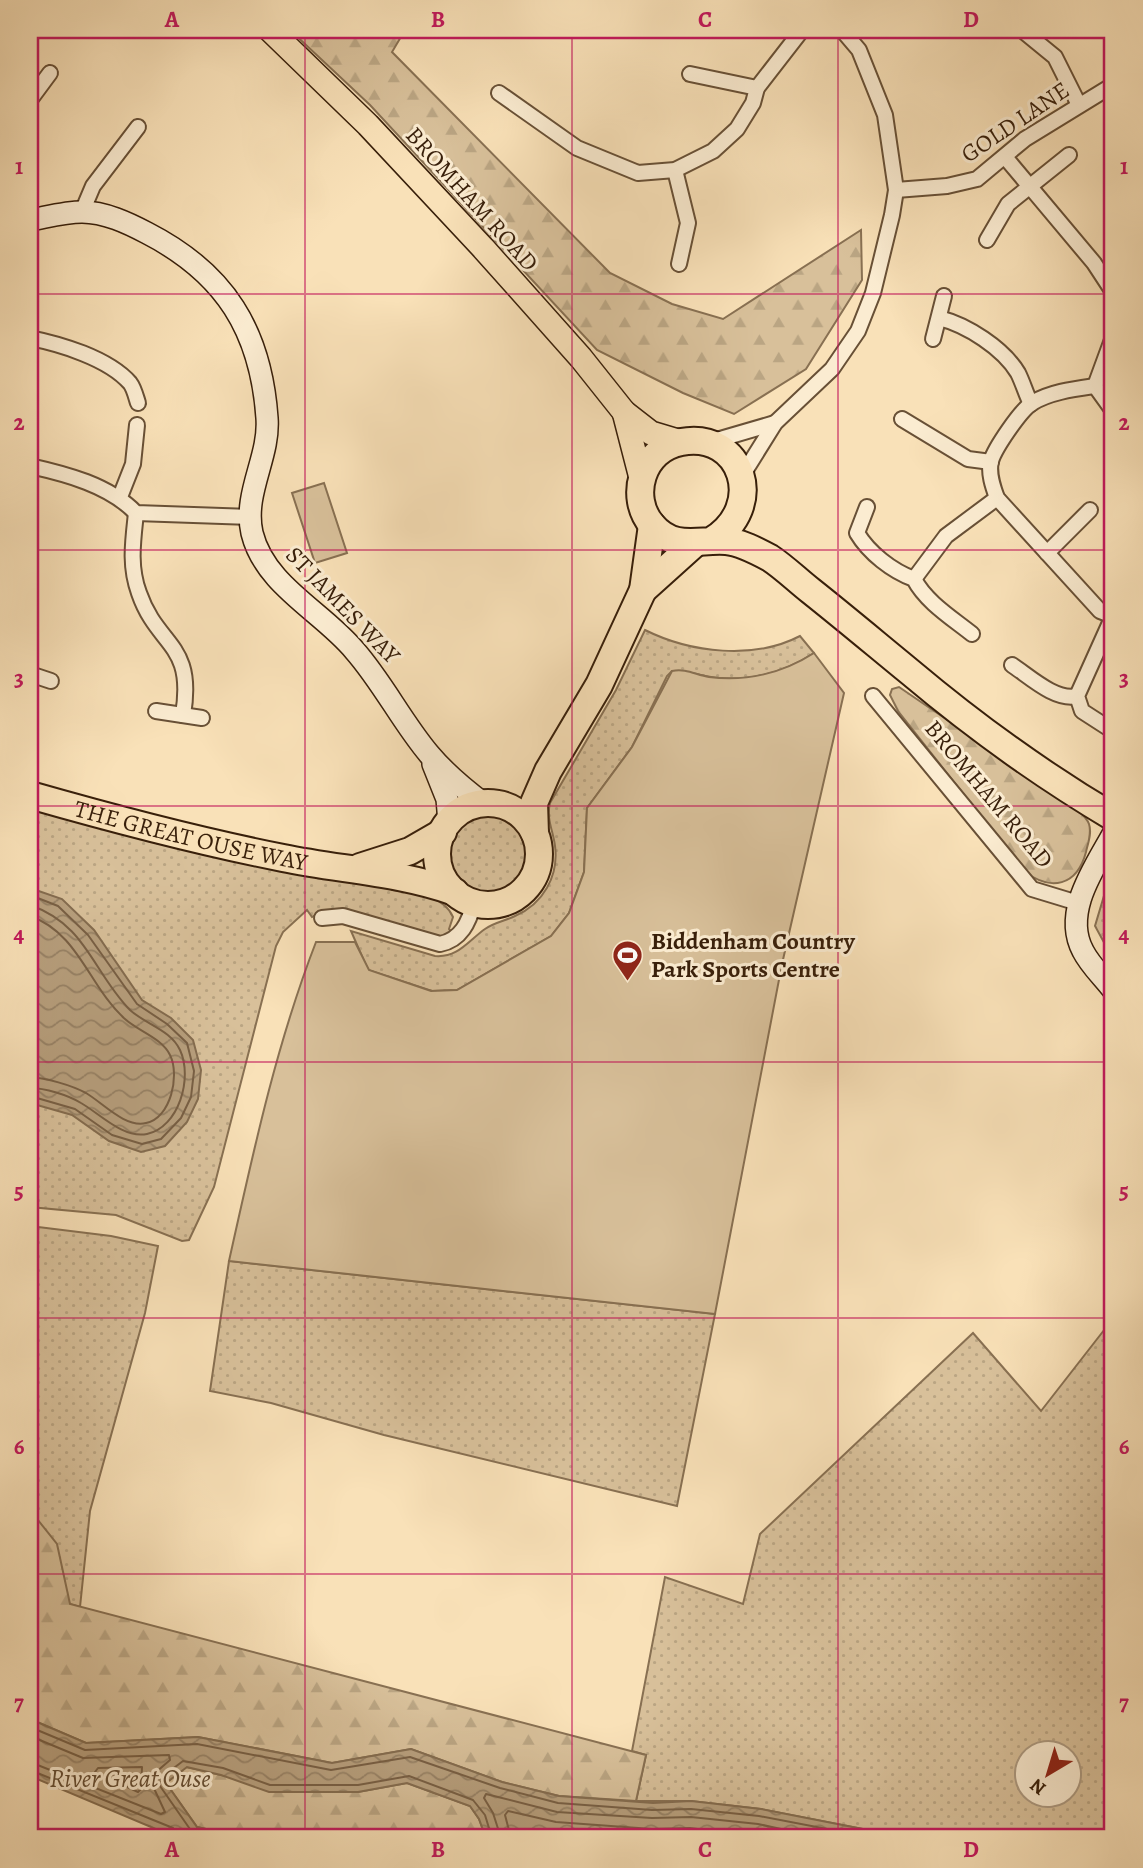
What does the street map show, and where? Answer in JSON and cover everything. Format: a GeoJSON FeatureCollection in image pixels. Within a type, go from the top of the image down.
{"type":"FeatureCollection","features":[{"type":"Feature","properties":{"kind":"highway"},"geometry":{"type":"LineString","coordinates":[[771,559],[725,452],[692,442],[657,455],[648,464],[641,478],[642,504],[652,525],[676,542],[736,543],[771,559],[978,725],[1113,817]]}},
{"type":"Feature","properties":{"kind":"highway"},"geometry":{"type":"LineString","coordinates":[[643,590],[738,518],[742,488]]}},
{"type":"Feature","properties":{"kind":"highway"},"geometry":{"type":"LineString","coordinates":[[548,771],[490,804],[465,809],[446,827],[439,864],[464,898],[497,905],[508,901],[526,888],[533,879],[539,857],[534,803],[548,771],[599,685],[643,590],[652,525]]}},
{"type":"Feature","properties":{"kind":"highway","name":"THE GREAT OUSE WAY"},"geometry":{"type":"LineString","coordinates":[[30,795],[219,845],[286,859],[413,879],[464,898]]}},
{"type":"Feature","properties":{"kind":"highway"},"geometry":{"type":"LineString","coordinates":[[490,804],[515,811],[535,835]]}},
{"type":"Feature","properties":{"kind":"highway","name":"THE GREAT OUSE WAY"},"geometry":{"type":"LineString","coordinates":[[355,869],[410,851],[446,827]]}},
{"type":"Feature","properties":{"kind":"main road","name":"BROMHAM ROAD"},"geometry":{"type":"LineString","coordinates":[[270,30],[369,125],[483,248],[581,358],[624,412],[651,433],[692,442]]}},
{"type":"Feature","properties":{"kind":"main road","name":"BROMHAM ROAD"},"geometry":{"type":"LineString","coordinates":[[624,412],[641,478]]}},
{"type":"Feature","properties":{"kind":"street"},"geometry":{"type":"LineString","coordinates":[[499,93],[577,148],[638,173],[675,170],[713,150],[737,129],[753,103],[757,88],[802,30]]}},
{"type":"Feature","properties":{"kind":"street"},"geometry":{"type":"LineString","coordinates":[[742,488],[775,423],[832,369],[858,331],[873,293],[896,190],[892,146],[874,82],[859,50],[842,30]]}},
{"type":"Feature","properties":{"kind":"street"},"geometry":{"type":"LineString","coordinates":[[1022,30],[1055,57],[1079,105]]}},
{"type":"Feature","properties":{"kind":"street"},"geometry":{"type":"LineString","coordinates":[[30,100],[50,73]]}},
{"type":"Feature","properties":{"kind":"street"},"geometry":{"type":"LineString","coordinates":[[690,74],[757,88]]}},
{"type":"Feature","properties":{"kind":"street","name":"GOLD LANE"},"geometry":{"type":"LineString","coordinates":[[896,190],[963,184],[977,179],[1026,139],[1113,85]]}},
{"type":"Feature","properties":{"kind":"street"},"geometry":{"type":"LineString","coordinates":[[82,212],[93,186],[138,127]]}},
{"type":"Feature","properties":{"kind":"street"},"geometry":{"type":"LineString","coordinates":[[987,240],[1008,204],[1069,155]]}},
{"type":"Feature","properties":{"kind":"street"},"geometry":{"type":"LineString","coordinates":[[1005,157],[1094,263],[1113,292]]}},
{"type":"Feature","properties":{"kind":"street"},"geometry":{"type":"LineString","coordinates":[[675,170],[688,223],[679,264]]}},
{"type":"Feature","properties":{"kind":"street","name":"ST JAMES WAY"},"geometry":{"type":"LineString","coordinates":[[30,220],[82,212],[127,222],[183,251],[223,290],[245,324],[260,369],[268,421],[250,503],[252,533],[264,561],[286,589],[324,618],[354,648],[380,681],[429,754]]}},
{"type":"Feature","properties":{"kind":"street"},"geometry":{"type":"LineString","coordinates":[[933,339],[944,296]]}},
{"type":"Feature","properties":{"kind":"street"},"geometry":{"type":"LineString","coordinates":[[939,318],[973,331],[998,353],[1017,372],[1031,404]]}},
{"type":"Feature","properties":{"kind":"street"},"geometry":{"type":"LineString","coordinates":[[1095,386],[1113,337]]}},
{"type":"Feature","properties":{"kind":"street"},"geometry":{"type":"LineString","coordinates":[[30,338],[65,345],[114,372],[130,383],[138,403]]}},
{"type":"Feature","properties":{"kind":"street"},"geometry":{"type":"LineString","coordinates":[[1095,386],[1066,390],[1031,404],[1011,428],[991,462],[991,482],[997,498],[1100,611],[1113,616],[1077,696],[1082,711],[1113,731]]}},
{"type":"Feature","properties":{"kind":"street"},"geometry":{"type":"LineString","coordinates":[[1095,386],[1113,411]]}},
{"type":"Feature","properties":{"kind":"street"},"geometry":{"type":"LineString","coordinates":[[902,419],[968,459],[991,462]]}},
{"type":"Feature","properties":{"kind":"street"},"geometry":{"type":"LineString","coordinates":[[692,442],[729,439],[775,423]]}},
{"type":"Feature","properties":{"kind":"street"},"geometry":{"type":"LineString","coordinates":[[120,497],[133,464],[137,425]]}},
{"type":"Feature","properties":{"kind":"street"},"geometry":{"type":"LineString","coordinates":[[30,466],[55,471],[120,497],[136,513],[251,517]]}},
{"type":"Feature","properties":{"kind":"street"},"geometry":{"type":"LineString","coordinates":[[914,579],[946,536],[997,498]]}},
{"type":"Feature","properties":{"kind":"street"},"geometry":{"type":"LineString","coordinates":[[867,507],[857,533],[864,545],[901,574],[914,579],[919,589],[972,634]]}},
{"type":"Feature","properties":{"kind":"street"},"geometry":{"type":"LineString","coordinates":[[1047,552],[1090,510]]}},
{"type":"Feature","properties":{"kind":"street"},"geometry":{"type":"LineString","coordinates":[[136,513],[131,556],[134,574],[147,611],[181,658],[188,688],[183,715]]}},
{"type":"Feature","properties":{"kind":"street"},"geometry":{"type":"LineString","coordinates":[[1012,665],[1068,698],[1077,696]]}},
{"type":"Feature","properties":{"kind":"street"},"geometry":{"type":"LineString","coordinates":[[30,674],[51,681]]}},
{"type":"Feature","properties":{"kind":"street","name":"BROMHAM ROAD"},"geometry":{"type":"LineString","coordinates":[[873,696],[1032,889],[1078,903],[1113,834]]}},
{"type":"Feature","properties":{"kind":"street"},"geometry":{"type":"LineString","coordinates":[[156,711],[202,718]]}},
{"type":"Feature","properties":{"kind":"street"},"geometry":{"type":"LineString","coordinates":[[429,754],[463,788],[490,804]]}},
{"type":"Feature","properties":{"kind":"street"},"geometry":{"type":"LineString","coordinates":[[429,754],[447,799],[446,827]]}},
{"type":"Feature","properties":{"kind":"street"},"geometry":{"type":"LineString","coordinates":[[322,918],[343,916],[440,944],[450,942],[461,932],[464,898]]}},
{"type":"Feature","properties":{"kind":"street"},"geometry":{"type":"LineString","coordinates":[[1078,903],[1082,949],[1113,990]]}},
{"type":"Feature","properties":{"kind":"green space"},"geometry":{"type":"Polygon","coordinates":[[[290,30],[405,30],[392,52],[610,273],[672,304],[723,319],[861,230],[862,280],[806,369],[734,414],[683,393],[597,350],[370,105],[290,30]]]}},
{"type":"Feature","properties":{"kind":"green space"},"geometry":{"type":"Polygon","coordinates":[[[324,483],[347,553],[315,563],[292,493],[324,483]]]}},
{"type":"Feature","properties":{"kind":"green space"},"geometry":{"type":"Polygon","coordinates":[[[645,630],[682,644],[722,651],[763,648],[800,636],[814,653],[781,670],[745,678],[720,678],[678,671],[672,671],[667,676],[632,747],[587,808],[584,872],[569,913],[551,936],[457,990],[432,991],[368,970],[351,931],[443,956],[462,948],[489,927],[525,911],[541,896],[551,878],[556,857],[549,819],[550,803],[616,690],[645,630]]]}},
{"type":"Feature","properties":{"kind":"green space","name":"Biddenham Country Park Sports Centre"},"geometry":{"type":"Polygon","coordinates":[[[814,653],[844,693],[782,964],[715,1314],[229,1261],[277,1060],[316,942],[355,942],[369,970],[431,991],[457,990],[551,936],[569,913],[584,872],[587,808],[632,747],[672,671],[682,670],[709,677],[750,677],[777,671],[814,653]]]}},
{"type":"Feature","properties":{"kind":"green space"},"geometry":{"type":"Polygon","coordinates":[[[899,687],[1081,813],[1089,824],[1090,834],[1082,863],[1070,878],[1062,882],[1044,882],[1024,871],[898,711],[890,695],[892,689],[899,687]]]}},
{"type":"Feature","properties":{"kind":"green space"},"geometry":{"type":"Polygon","coordinates":[[[30,805],[392,883],[392,890],[436,900],[449,910],[453,917],[449,929],[453,934],[444,939],[321,913],[312,917],[307,910],[283,932],[276,946],[214,1187],[189,1240],[182,1241],[116,1215],[30,1207],[30,805]]]}},
{"type":"Feature","properties":{"kind":"green space"},"geometry":{"type":"Polygon","coordinates":[[[488,813],[504,817],[517,825],[525,838],[529,854],[525,870],[517,883],[504,891],[488,895],[472,891],[459,883],[451,870],[447,854],[451,838],[459,825],[472,817],[488,813]]]}},
{"type":"Feature","properties":{"kind":"green space"},"geometry":{"type":"Polygon","coordinates":[[[1113,883],[1113,959],[1095,926],[1106,889],[1113,883]]]}},
{"type":"Feature","properties":{"kind":"green space"},"geometry":{"type":"Polygon","coordinates":[[[30,1226],[111,1236],[158,1246],[145,1313],[90,1511],[80,1607],[70,1604],[30,1563],[30,1226]]]}},
{"type":"Feature","properties":{"kind":"green space"},"geometry":{"type":"Polygon","coordinates":[[[229,1261],[715,1314],[677,1506],[384,1435],[271,1403],[210,1391],[229,1261]]]}},
{"type":"Feature","properties":{"kind":"green space"},"geometry":{"type":"Polygon","coordinates":[[[1108,1325],[1113,1331],[1113,1838],[960,1838],[873,1831],[761,1809],[691,1801],[636,1801],[646,1755],[632,1751],[665,1577],[743,1604],[760,1534],[973,1333],[1041,1411],[1108,1325]]]}},
{"type":"Feature","properties":{"kind":"green space"},"geometry":{"type":"Polygon","coordinates":[[[30,1510],[57,1544],[70,1604],[646,1755],[636,1801],[559,1796],[502,1782],[411,1749],[332,1763],[198,1737],[86,1743],[30,1719],[30,1510]]]}},
{"type":"Feature","properties":{"kind":"green space"},"geometry":{"type":"Polygon","coordinates":[[[186,1767],[221,1775],[358,1792],[407,1783],[470,1806],[479,1819],[486,1838],[246,1838],[197,1827],[166,1783],[186,1767]]]}},
{"type":"Feature","properties":{"kind":"water"},"geometry":{"type":"Polygon","coordinates":[[[30,888],[62,899],[94,930],[142,1000],[171,1018],[193,1040],[201,1070],[198,1099],[187,1122],[165,1146],[141,1152],[109,1141],[72,1115],[30,1103],[30,888]]]}},
{"type":"Feature","properties":{"kind":"water","name":"River Great Ouse"},"geometry":{"type":"Polygon","coordinates":[[[30,1719],[86,1743],[198,1737],[332,1763],[411,1749],[502,1782],[559,1796],[653,1803],[691,1801],[761,1809],[873,1831],[960,1838],[486,1838],[479,1819],[470,1806],[407,1783],[358,1792],[269,1792],[221,1775],[187,1767],[166,1783],[197,1827],[246,1838],[177,1838],[30,1776],[30,1719]]]}},
{"type":"Feature","properties":{"kind":"place","name":"Biddenham Country Park Sports Centre"},"geometry":{"type":"Point","coordinates":[628,982]}}]}
